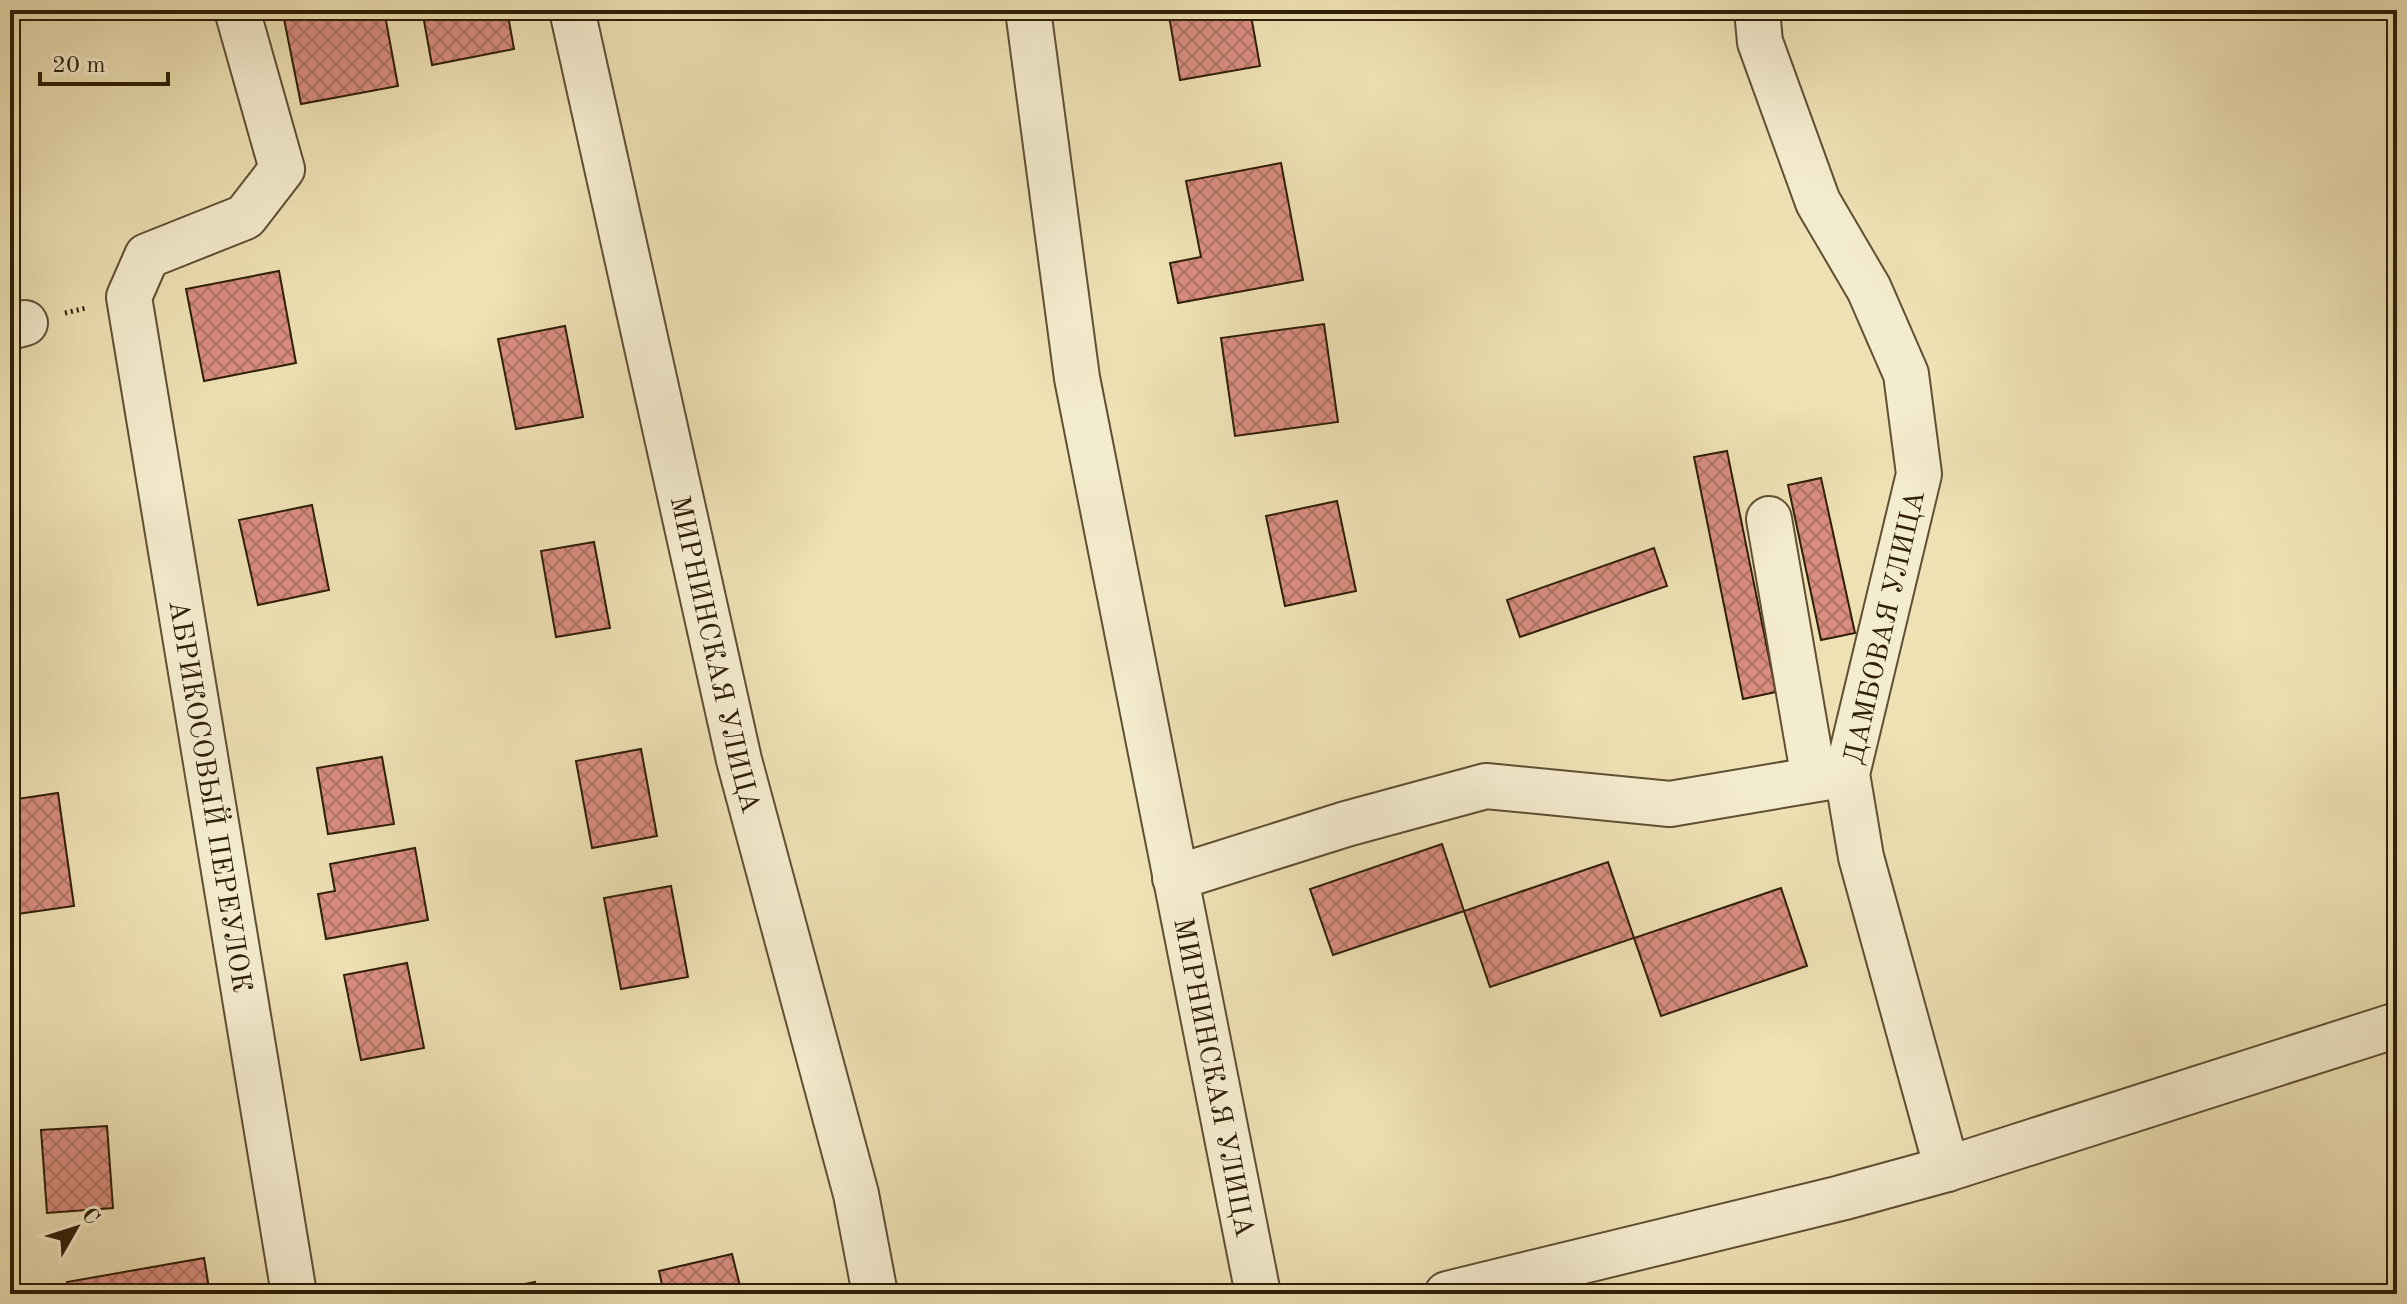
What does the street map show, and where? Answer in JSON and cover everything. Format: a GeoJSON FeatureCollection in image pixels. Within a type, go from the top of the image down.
{"type":"FeatureCollection","features":[{"type":"Feature","properties":{"kind":"street"},"geometry":{"type":"LineString","coordinates":[[129,297],[147,256],[245,217],[282,169],[237,10]]}},
{"type":"Feature","properties":{"kind":"street","name":"МИРНИНСКАЯ УЛИЦА"},"geometry":{"type":"LineString","coordinates":[[572,10],[739,760],[856,1194],[875,1294]]}},
{"type":"Feature","properties":{"kind":"street","name":"МИРНИНСКАЯ УЛИЦА"},"geometry":{"type":"LineString","coordinates":[[1028,10],[1077,378],[1258,1294]]}},
{"type":"Feature","properties":{"kind":"street","name":"ДАМБОВАЯ УЛИЦА"},"geometry":{"type":"LineString","coordinates":[[1757,10],[1760,42],[1818,202],[1869,289],[1906,374],[1919,474],[1831,777],[1861,857],[1947,1169]]}},
{"type":"Feature","properties":{"kind":"street","name":"АБРИКОСОВЫЙ ПЕРЕУЛОК"},"geometry":{"type":"LineString","coordinates":[[129,297],[294,1294]]}},
{"type":"Feature","properties":{"kind":"street"},"geometry":{"type":"LineString","coordinates":[[1175,878],[1346,824],[1486,786],[1670,804],[1831,777],[1769,519]]}},
{"type":"Feature","properties":{"kind":"street"},"geometry":{"type":"LineString","coordinates":[[1447,1294],[1841,1198],[1947,1169],[2397,1025]]}},
{"type":"Feature","properties":{"kind":"path"},"geometry":{"type":"LineString","coordinates":[[18,325],[129,297]]}},
{"type":"Feature","properties":{"kind":"building"},"geometry":{"type":"Polygon","coordinates":[[[304,10],[384,10],[398,86],[301,104],[283,14],[304,10]]]}},
{"type":"Feature","properties":{"kind":"building"},"geometry":{"type":"Polygon","coordinates":[[[422,10],[507,10],[514,49],[432,65],[422,10]]]}},
{"type":"Feature","properties":{"kind":"building"},"geometry":{"type":"Polygon","coordinates":[[[1168,10],[1250,10],[1260,66],[1180,80],[1168,10]]]}},
{"type":"Feature","properties":{"kind":"building"},"geometry":{"type":"Polygon","coordinates":[[[1281,163],[1303,280],[1178,303],[1170,263],[1201,257],[1186,181],[1281,163]]]}},
{"type":"Feature","properties":{"kind":"building"},"geometry":{"type":"Polygon","coordinates":[[[279,271],[296,363],[204,381],[186,289],[279,271]]]}},
{"type":"Feature","properties":{"kind":"building"},"geometry":{"type":"Polygon","coordinates":[[[1324,324],[1338,422],[1235,436],[1221,338],[1324,324]]]}},
{"type":"Feature","properties":{"kind":"building"},"geometry":{"type":"Polygon","coordinates":[[[565,326],[583,417],[516,429],[498,339],[565,326]]]}},
{"type":"Feature","properties":{"kind":"building"},"geometry":{"type":"Polygon","coordinates":[[[1727,451],[1776,692],[1743,699],[1694,457],[1727,451]]]}},
{"type":"Feature","properties":{"kind":"building"},"geometry":{"type":"Polygon","coordinates":[[[1821,478],[1855,633],[1821,640],[1788,485],[1821,478]]]}},
{"type":"Feature","properties":{"kind":"building"},"geometry":{"type":"Polygon","coordinates":[[[1337,501],[1356,591],[1285,606],[1266,516],[1337,501]]]}},
{"type":"Feature","properties":{"kind":"building"},"geometry":{"type":"Polygon","coordinates":[[[312,505],[329,590],[258,605],[239,520],[312,505]]]}},
{"type":"Feature","properties":{"kind":"building"},"geometry":{"type":"Polygon","coordinates":[[[594,542],[610,628],[556,637],[541,551],[594,542]]]}},
{"type":"Feature","properties":{"kind":"building"},"geometry":{"type":"Polygon","coordinates":[[[1654,548],[1667,586],[1520,637],[1507,600],[1654,548]]]}},
{"type":"Feature","properties":{"kind":"building"},"geometry":{"type":"Polygon","coordinates":[[[641,749],[657,836],[592,848],[576,761],[641,749]]]}},
{"type":"Feature","properties":{"kind":"building"},"geometry":{"type":"Polygon","coordinates":[[[382,757],[394,824],[328,834],[317,768],[382,757]]]}},
{"type":"Feature","properties":{"kind":"building"},"geometry":{"type":"Polygon","coordinates":[[[58,793],[74,906],[10,915],[10,800],[58,793]]]}},
{"type":"Feature","properties":{"kind":"building"},"geometry":{"type":"Polygon","coordinates":[[[1442,844],[1464,911],[1333,955],[1310,889],[1442,844]]]}},
{"type":"Feature","properties":{"kind":"building"},"geometry":{"type":"Polygon","coordinates":[[[415,848],[428,920],[326,939],[318,894],[335,891],[330,864],[415,848]]]}},
{"type":"Feature","properties":{"kind":"building"},"geometry":{"type":"Polygon","coordinates":[[[1608,862],[1634,938],[1490,987],[1464,911],[1608,862]]]}},
{"type":"Feature","properties":{"kind":"building"},"geometry":{"type":"Polygon","coordinates":[[[671,886],[688,977],[621,989],[604,898],[671,886]]]}},
{"type":"Feature","properties":{"kind":"building"},"geometry":{"type":"Polygon","coordinates":[[[1781,888],[1807,966],[1661,1016],[1634,938],[1781,888]]]}},
{"type":"Feature","properties":{"kind":"building"},"geometry":{"type":"Polygon","coordinates":[[[407,963],[424,1048],[361,1060],[344,975],[407,963]]]}},
{"type":"Feature","properties":{"kind":"building"},"geometry":{"type":"Polygon","coordinates":[[[107,1126],[113,1208],[47,1213],[41,1130],[107,1126]]]}},
{"type":"Feature","properties":{"kind":"building"},"geometry":{"type":"Polygon","coordinates":[[[732,1254],[742,1294],[664,1294],[659,1271],[732,1254]]]}},
{"type":"Feature","properties":{"kind":"building"},"geometry":{"type":"Polygon","coordinates":[[[204,1258],[210,1294],[70,1294],[67,1282],[204,1258]]]}},
{"type":"Feature","properties":{"kind":"building"},"geometry":{"type":"Polygon","coordinates":[[[535,1282],[538,1294],[477,1294],[535,1282]]]}}]}
